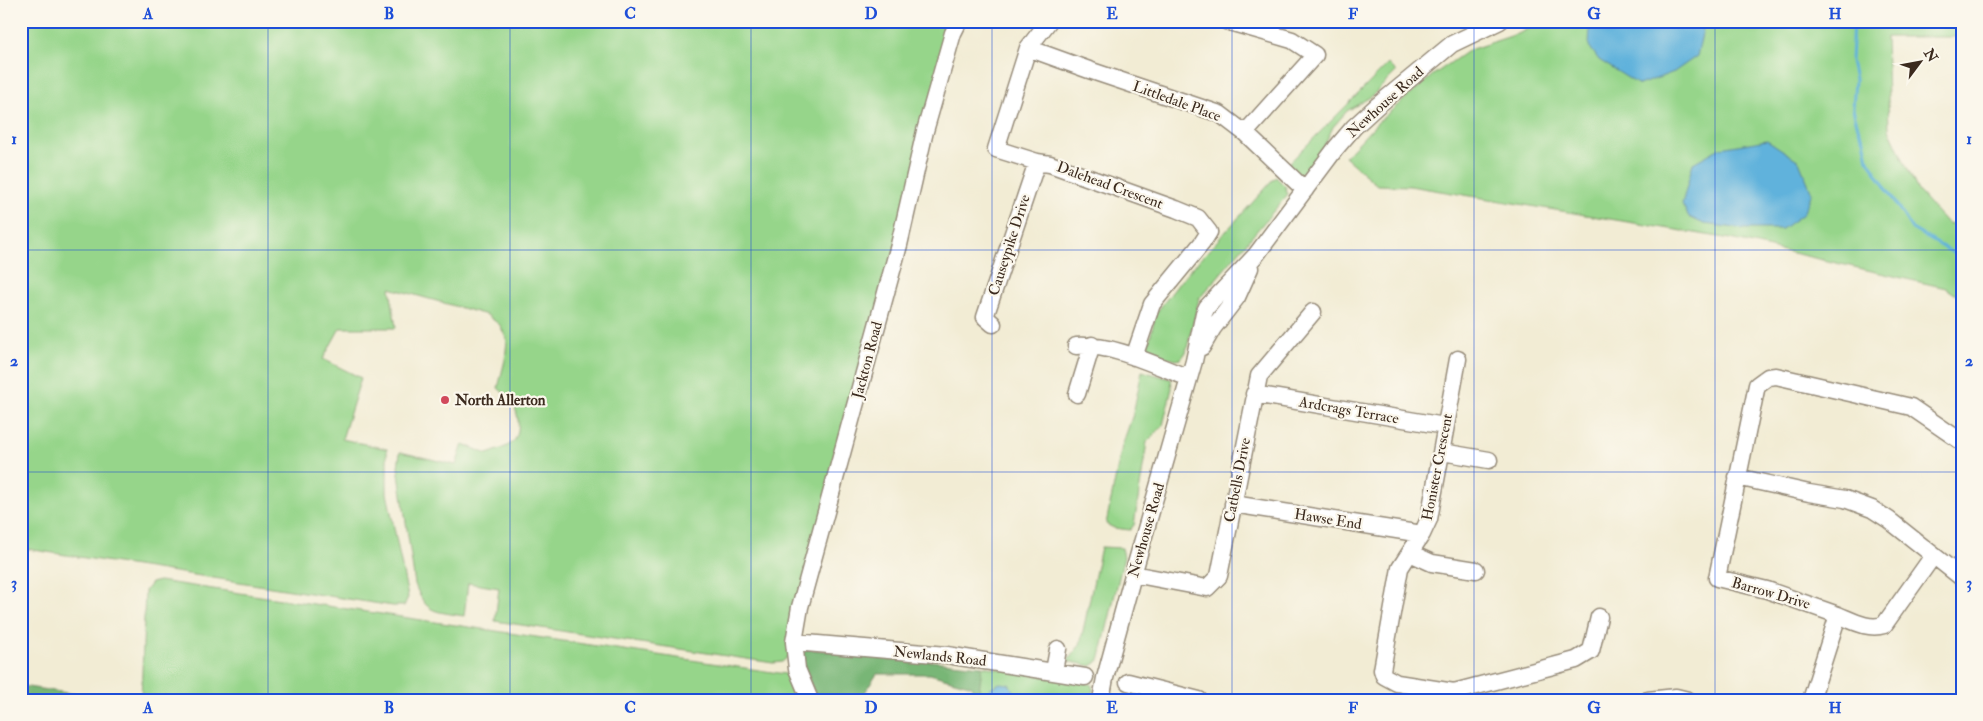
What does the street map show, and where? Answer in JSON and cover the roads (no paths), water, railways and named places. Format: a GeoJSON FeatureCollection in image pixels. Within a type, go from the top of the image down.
{"type":"FeatureCollection","features":[{"type":"Feature","properties":{"kind":"street","name":"Jackton Road"},"geometry":{"type":"LineString","coordinates":[[810,700],[797,669],[794,642],[800,607],[899,245],[925,131],[953,33],[959,21]]}},
{"type":"Feature","properties":{"kind":"street","name":"Dalehead Crescent"},"geometry":{"type":"LineString","coordinates":[[1049,21],[1028,48],[996,149],[1037,162],[1050,164],[1176,208],[1198,218],[1209,232],[1202,244],[1152,304],[1134,357]]}},
{"type":"Feature","properties":{"kind":"street"},"geometry":{"type":"LineString","coordinates":[[1226,21],[1292,40],[1315,55],[1245,133]]}},
{"type":"Feature","properties":{"kind":"street","name":"Newhouse Road"},"geometry":{"type":"LineString","coordinates":[[1102,700],[1105,678],[1194,362],[1204,313],[1207,307],[1256,255],[1336,148],[1377,106],[1452,44],[1500,21]]}},
{"type":"Feature","properties":{"kind":"street","name":"Littledale Place"},"geometry":{"type":"LineString","coordinates":[[1028,48],[1220,114],[1245,133],[1305,190]]}},
{"type":"Feature","properties":{"kind":"street","name":"Causeypike Drive"},"geometry":{"type":"LineString","coordinates":[[994,324],[985,317],[1037,162]]}},
{"type":"Feature","properties":{"kind":"street","name":"Catbells Drive"},"geometry":{"type":"LineString","coordinates":[[1133,574],[1207,588],[1219,576],[1259,376],[1313,312]]}},
{"type":"Feature","properties":{"kind":"street"},"geometry":{"type":"LineString","coordinates":[[1077,394],[1084,346],[1134,357],[1189,378]]}},
{"type":"Feature","properties":{"kind":"street","name":"Honister Crescent"},"geometry":{"type":"LineString","coordinates":[[1458,358],[1429,519],[1422,534],[1400,568],[1382,670],[1384,676],[1397,683],[1454,692],[1576,660],[1591,651],[1599,617]]}},
{"type":"Feature","properties":{"kind":"street","name":"Barrow Drive"},"geometry":{"type":"LineString","coordinates":[[1838,614],[1767,590],[1717,578],[1757,385],[1768,377],[1776,376],[1911,407],[1962,442]]}},
{"type":"Feature","properties":{"kind":"street","name":"Ardcrags Terrace"},"geometry":{"type":"LineString","coordinates":[[1254,394],[1445,426]]}},
{"type":"Feature","properties":{"kind":"street"},"geometry":{"type":"LineString","coordinates":[[1442,452],[1489,460]]}},
{"type":"Feature","properties":{"kind":"street"},"geometry":{"type":"LineString","coordinates":[[1737,477],[1809,494],[1845,499],[1872,509],[1889,520],[1962,578]]}},
{"type":"Feature","properties":{"kind":"street","name":"Hawse End"},"geometry":{"type":"LineString","coordinates":[[1233,504],[1422,534]]}},
{"type":"Feature","properties":{"kind":"street"},"geometry":{"type":"LineString","coordinates":[[1410,553],[1432,563],[1476,570]]}},
{"type":"Feature","properties":{"kind":"street"},"geometry":{"type":"LineString","coordinates":[[1812,700],[1838,614],[1866,626],[1877,628],[1884,626],[1933,556]]}},
{"type":"Feature","properties":{"kind":"street","name":"Newlands Road"},"geometry":{"type":"LineString","coordinates":[[794,642],[947,655],[1085,677]]}},
{"type":"Feature","properties":{"kind":"street"},"geometry":{"type":"LineString","coordinates":[[1054,671],[1058,649]]}},
{"type":"Feature","properties":{"kind":"street"},"geometry":{"type":"LineString","coordinates":[[1128,682],[1151,694],[1199,700]]}},
{"type":"Feature","properties":{"kind":"street"},"geometry":{"type":"LineString","coordinates":[[1648,700],[1676,697],[1688,700]]}},
{"type":"Feature","properties":{"kind":"water"},"geometry":{"type":"Polygon","coordinates":[[[1597,21],[1705,21],[1697,56],[1674,72],[1639,85],[1599,60],[1589,46],[1590,27],[1597,21]]]}},
{"type":"Feature","properties":{"kind":"water"},"geometry":{"type":"Polygon","coordinates":[[[1767,140],[1799,161],[1812,193],[1803,214],[1782,229],[1744,229],[1704,224],[1689,217],[1682,204],[1693,163],[1720,148],[1767,140]]]}},
{"type":"Feature","properties":{"kind":"water"},"geometry":{"type":"Polygon","coordinates":[[[1000,683],[1009,684],[1019,700],[985,700],[990,688],[1000,683]]]}},
{"type":"Feature","properties":{"kind":"waterway"},"geometry":{"type":"LineString","coordinates":[[1853,21],[1851,61],[1855,79],[1853,109],[1859,131],[1864,140],[1868,160],[1912,229],[1962,258]]}},
{"type":"Feature","properties":{"kind":"place","name":"North Allerton"},"geometry":{"type":"Point","coordinates":[445,400]}}]}
